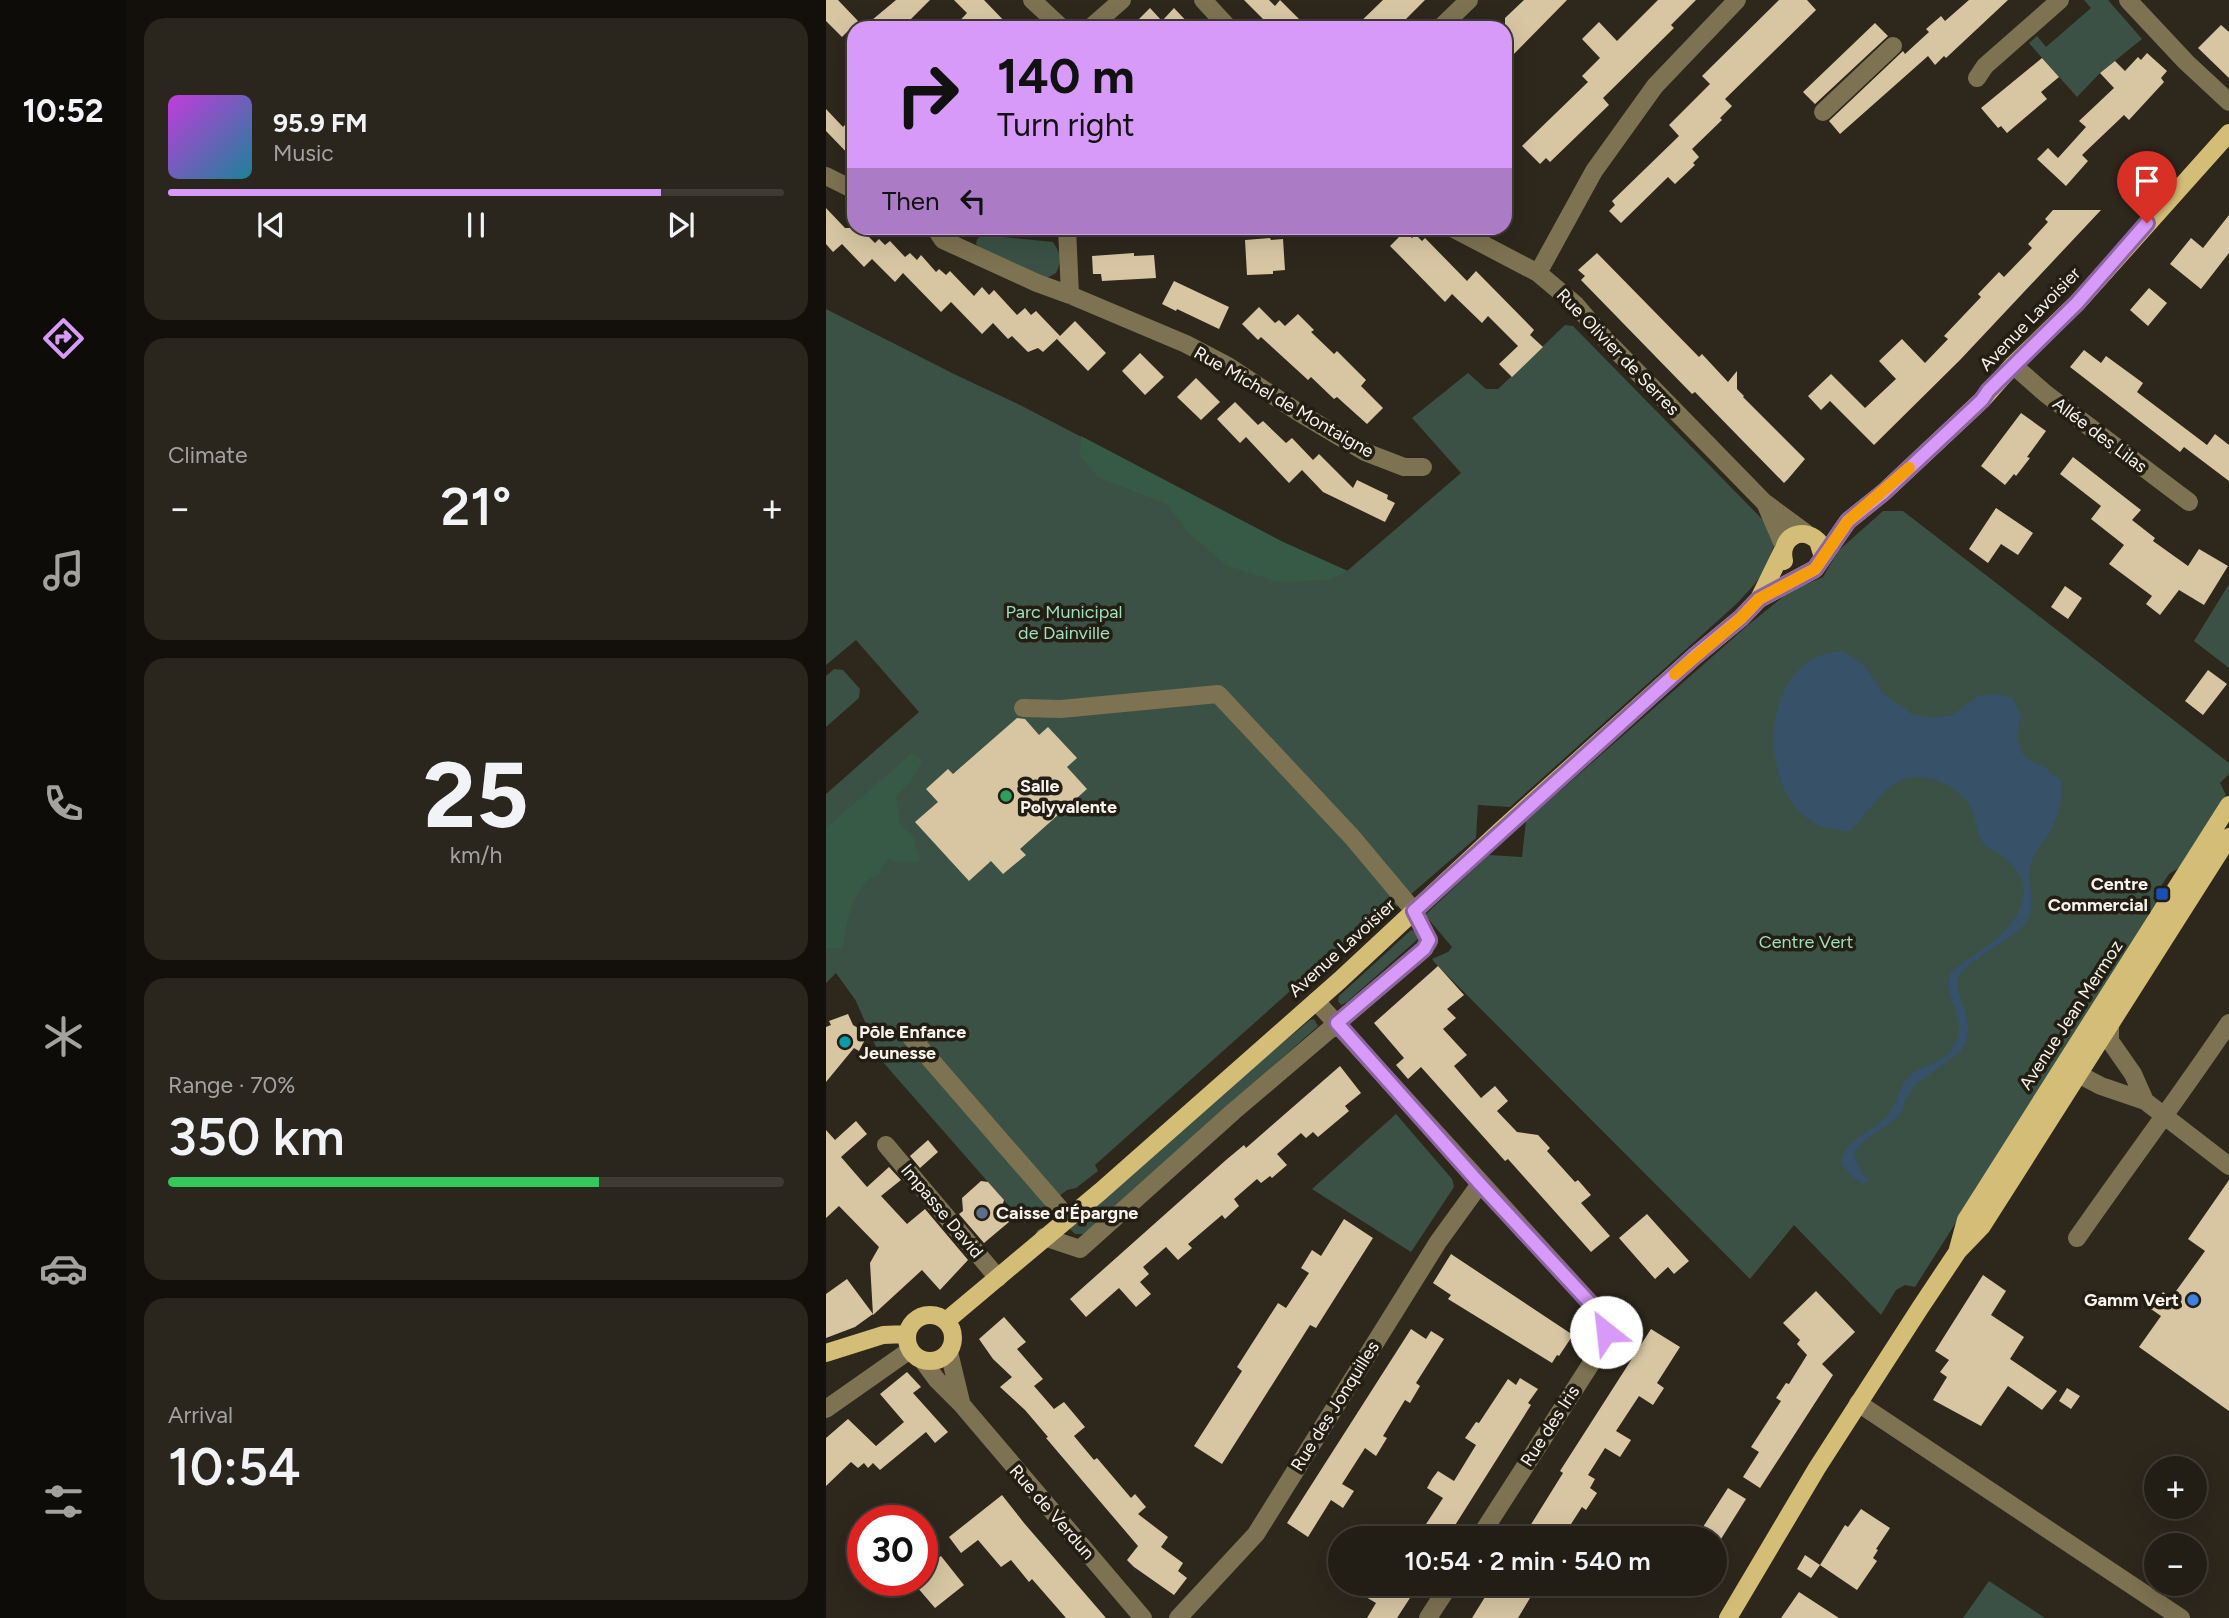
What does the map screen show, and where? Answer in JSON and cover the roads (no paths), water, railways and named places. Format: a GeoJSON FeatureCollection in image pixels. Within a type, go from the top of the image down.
{"type":"FeatureCollection","features":[{"type":"Feature","properties":{"kind":"main road","name":"Avenue Lavoisier"},"geometry":{"type":"LineString","coordinates":[[1823,557],[1848,521],[1884,492],[1982,400],[2013,365],[2077,303],[2226,143]]}},
{"type":"Feature","properties":{"kind":"main road","name":"Avenue Lavoisier"},"geometry":{"type":"LineString","coordinates":[[1807,534],[1848,521]]}},
{"type":"Feature","properties":{"kind":"main road"},"geometry":{"type":"LineString","coordinates":[[1807,534],[1821,545],[1823,557],[1815,569],[1801,573],[1789,569],[1783,558],[1783,550],[1792,536],[1807,534]]}},
{"type":"Feature","properties":{"kind":"main road","name":"Avenue Lavoisier"},"geometry":{"type":"LineString","coordinates":[[946,1321],[1317,1001],[1695,656],[1741,618],[1759,599],[1783,550]]}},
{"type":"Feature","properties":{"kind":"main road","name":"Avenue Lavoisier"},"geometry":{"type":"LineString","coordinates":[[1759,599],[1807,573]]}},
{"type":"Feature","properties":{"kind":"main road","name":"Avenue Jean Mermoz"},"geometry":{"type":"LineString","coordinates":[[1958,1251],[1966,1220],[2229,805]]}},
{"type":"Feature","properties":{"kind":"main road","name":"Avenue Jean Mermoz"},"geometry":{"type":"LineString","coordinates":[[1728,1618],[1816,1468],[1958,1251],[1982,1226],[2229,837]]}},
{"type":"Feature","properties":{"kind":"main road"},"geometry":{"type":"LineString","coordinates":[[826,1353],[884,1335],[913,1348],[933,1361],[942,1359],[949,1352],[953,1333],[946,1321],[935,1315],[922,1316],[912,1323],[913,1348]]}},
{"type":"Feature","properties":{"kind":"street"},"geometry":{"type":"LineString","coordinates":[[1032,0],[1054,21]]}},
{"type":"Feature","properties":{"kind":"street"},"geometry":{"type":"LineString","coordinates":[[1098,21],[1122,0]]}},
{"type":"Feature","properties":{"kind":"street"},"geometry":{"type":"LineString","coordinates":[[1203,0],[1222,21]]}},
{"type":"Feature","properties":{"kind":"street"},"geometry":{"type":"LineString","coordinates":[[1447,21],[1469,0]]}},
{"type":"Feature","properties":{"kind":"street"},"geometry":{"type":"LineString","coordinates":[[1538,273],[1594,171],[1655,86],[1737,0]]}},
{"type":"Feature","properties":{"kind":"street"},"geometry":{"type":"LineString","coordinates":[[1978,78],[1985,66],[2060,0]]}},
{"type":"Feature","properties":{"kind":"street"},"geometry":{"type":"LineString","coordinates":[[2128,0],[2186,62],[2229,102]]}},
{"type":"Feature","properties":{"kind":"street"},"geometry":{"type":"LineString","coordinates":[[1823,112],[1894,46]]}},
{"type":"Feature","properties":{"kind":"street"},"geometry":{"type":"LineString","coordinates":[[826,176],[847,186]]}},
{"type":"Feature","properties":{"kind":"street","name":"Rue Michel de Montaigne"},"geometry":{"type":"LineString","coordinates":[[940,235],[943,240],[1037,283],[1140,324],[1228,366],[1365,452],[1404,467],[1423,467]]}},
{"type":"Feature","properties":{"kind":"street"},"geometry":{"type":"LineString","coordinates":[[1068,235],[1070,295]]}},
{"type":"Feature","properties":{"kind":"street","name":"Rue Olivier de Serres"},"geometry":{"type":"LineString","coordinates":[[1469,235],[1538,273],[1576,306],[1764,502],[1807,534]]}},
{"type":"Feature","properties":{"kind":"street","name":"Allée des Lilas"},"geometry":{"type":"LineString","coordinates":[[2013,365],[2046,394],[2189,502]]}},
{"type":"Feature","properties":{"kind":"street","name":"Rue Olivier de Serres"},"geometry":{"type":"LineString","coordinates":[[1764,502],[1783,550]]}},
{"type":"Feature","properties":{"kind":"street"},"geometry":{"type":"LineString","coordinates":[[1023,708],[1061,709],[1218,694],[1345,829],[1414,911],[1429,940],[1424,949],[1234,1111],[1080,1249],[1044,1237]]}},
{"type":"Feature","properties":{"kind":"street"},"geometry":{"type":"LineString","coordinates":[[2109,997],[2107,1015],[2075,1067],[2080,1074],[2101,1086],[2145,1101],[2229,1166]]}},
{"type":"Feature","properties":{"kind":"street","name":"Rue des Iris"},"geometry":{"type":"LineString","coordinates":[[1317,1001],[1603,1317],[1605,1342],[1487,1526]]}},
{"type":"Feature","properties":{"kind":"street"},"geometry":{"type":"LineString","coordinates":[[2077,1238],[2197,1072],[2229,1023]]}},
{"type":"Feature","properties":{"kind":"street"},"geometry":{"type":"LineString","coordinates":[[2110,1025],[2110,1041],[2133,1074],[2145,1101]]}},
{"type":"Feature","properties":{"kind":"street"},"geometry":{"type":"LineString","coordinates":[[911,1036],[1068,1218]]}},
{"type":"Feature","properties":{"kind":"street","name":"Impasse David"},"geometry":{"type":"LineString","coordinates":[[886,1145],[998,1278]]}},
{"type":"Feature","properties":{"kind":"street","name":"Rue des Jonquilles"},"geometry":{"type":"LineString","coordinates":[[1178,1618],[1256,1534],[1431,1254],[1480,1184]]}},
{"type":"Feature","properties":{"kind":"street"},"geometry":{"type":"LineString","coordinates":[[826,1409],[913,1348]]}},
{"type":"Feature","properties":{"kind":"street","name":"Rue de Verdun"},"geometry":{"type":"LineString","coordinates":[[913,1348],[937,1380],[962,1405],[1143,1618]]}},
{"type":"Feature","properties":{"kind":"street","name":"Rue de Verdun"},"geometry":{"type":"LineString","coordinates":[[949,1352],[962,1405]]}},
{"type":"Feature","properties":{"kind":"street"},"geometry":{"type":"LineString","coordinates":[[1858,1403],[2181,1618]]}},
{"type":"Feature","properties":{"kind":"street"},"geometry":{"type":"LineString","coordinates":[[1428,1618],[1442,1596]]}},
{"type":"Feature","properties":{"kind":"water"},"geometry":{"type":"Polygon","coordinates":[[[1842,651],[1865,666],[1881,690],[1912,714],[1930,718],[1952,715],[1980,695],[2000,694],[2013,699],[2021,717],[2017,736],[2022,753],[2061,780],[2061,800],[2056,819],[2031,863],[2029,875],[2032,904],[2028,918],[2018,931],[1962,972],[1958,986],[1968,1021],[1966,1041],[1958,1054],[1913,1088],[1901,1115],[1858,1148],[1854,1154],[1863,1175],[1870,1181],[1863,1184],[1850,1175],[1841,1163],[1843,1155],[1852,1142],[1888,1115],[1908,1077],[1949,1053],[1959,1030],[1949,990],[1951,972],[1995,940],[2014,920],[2020,909],[2024,888],[2021,878],[2010,863],[1983,843],[1969,804],[1954,789],[1940,782],[1920,777],[1907,778],[1896,783],[1886,790],[1849,831],[1828,828],[1804,815],[1786,793],[1776,765],[1774,734],[1779,704],[1792,678],[1813,659],[1842,651]]]}},
{"type":"Feature","properties":{"kind":"place","name":"Salle Polyvalente"},"geometry":{"type":"Point","coordinates":[1006,796]}},
{"type":"Feature","properties":{"kind":"place","name":"Centre Commercial"},"geometry":{"type":"Point","coordinates":[2162,894]}},
{"type":"Feature","properties":{"kind":"place","name":"Pôle Enfance Jeunesse"},"geometry":{"type":"Point","coordinates":[845,1042]}},
{"type":"Feature","properties":{"kind":"place","name":"Caisse d'Épargne"},"geometry":{"type":"Point","coordinates":[982,1213]}},
{"type":"Feature","properties":{"kind":"place","name":"Gamm Vert"},"geometry":{"type":"Point","coordinates":[2193,1300]}},
{"type":"Feature","properties":{"kind":"park label","name":"Parc Municipal de Dainville"},"geometry":{"type":"Point","coordinates":[1064,622]}},
{"type":"Feature","properties":{"kind":"park label","name":"Centre Vert"},"geometry":{"type":"Point","coordinates":[1806,942]}}]}
